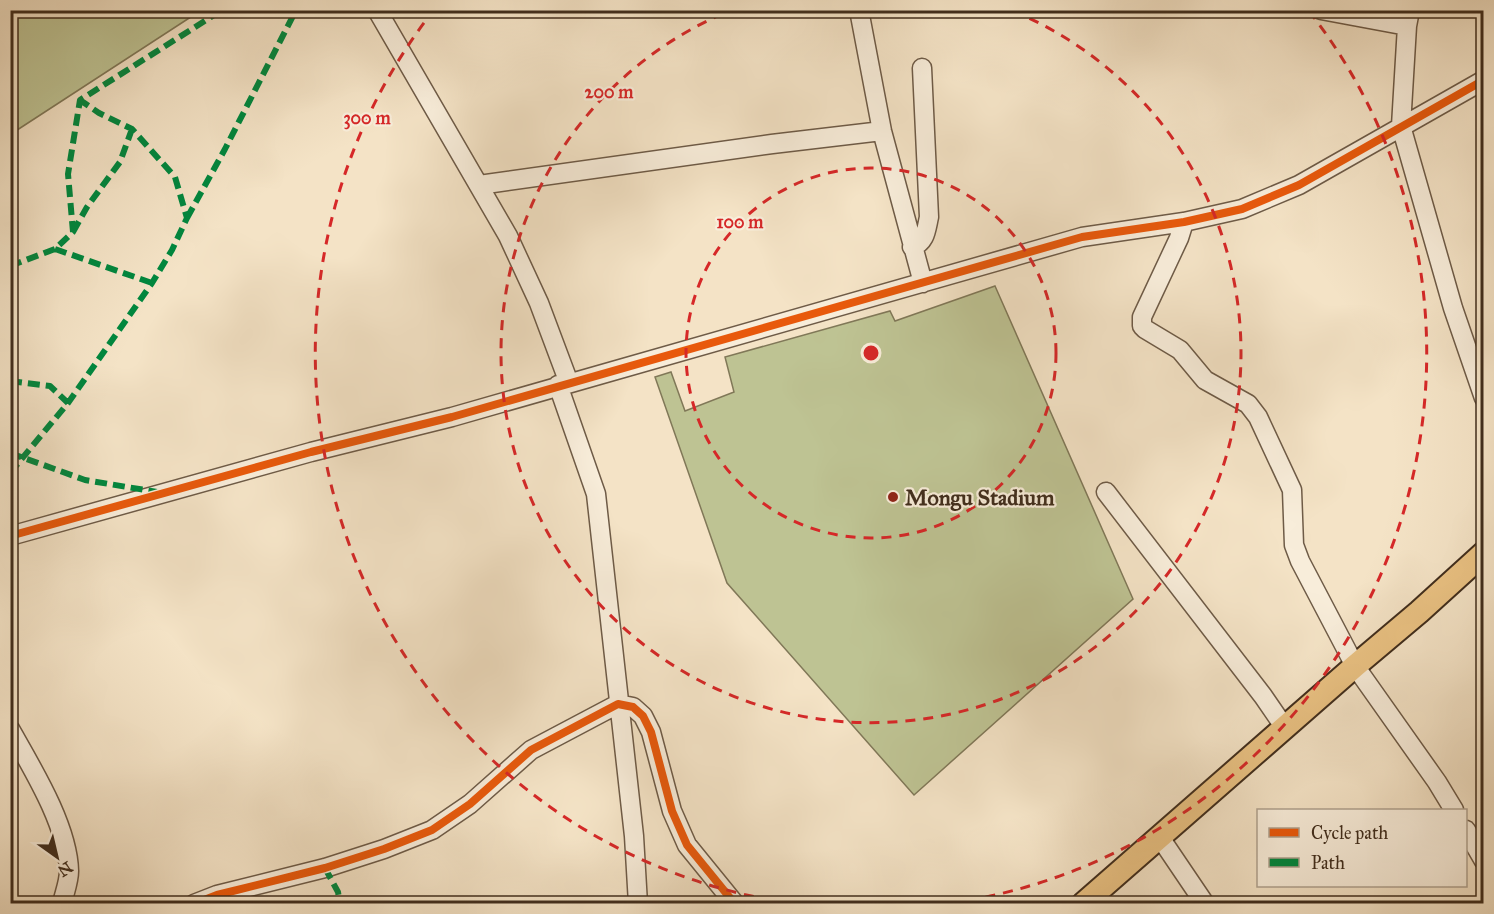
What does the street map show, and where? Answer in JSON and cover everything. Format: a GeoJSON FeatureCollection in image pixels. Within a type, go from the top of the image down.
{"type":"FeatureCollection","features":[{"type":"Feature","properties":{"kind":"main road"},"geometry":{"type":"LineString","coordinates":[[1083,903],[1484,553]]}},
{"type":"Feature","properties":{"kind":"street"},"geometry":{"type":"LineString","coordinates":[[377,10],[508,237],[539,303],[564,384],[596,494],[634,836],[638,903]]}},
{"type":"Feature","properties":{"kind":"street"},"geometry":{"type":"LineString","coordinates":[[859,10],[882,130],[923,283]]}},
{"type":"Feature","properties":{"kind":"street"},"geometry":{"type":"LineString","coordinates":[[1322,10],[1409,18],[1401,126],[1453,308],[1484,398]]}},
{"type":"Feature","properties":{"kind":"street"},"geometry":{"type":"LineString","coordinates":[[912,247],[920,244],[925,236],[929,216],[922,68]]}},
{"type":"Feature","properties":{"kind":"street"},"geometry":{"type":"LineString","coordinates":[[10,536],[311,452],[452,417],[1082,237],[1184,222],[1242,209],[1299,185],[1484,80]]}},
{"type":"Feature","properties":{"kind":"street"},"geometry":{"type":"LineString","coordinates":[[479,185],[882,130]]}},
{"type":"Feature","properties":{"kind":"street"},"geometry":{"type":"LineString","coordinates":[[1184,222],[1179,238],[1142,317],[1142,326],[1144,330],[1180,350],[1206,380],[1248,404],[1258,417],[1292,490],[1294,545],[1355,666],[1453,809]]}},
{"type":"Feature","properties":{"kind":"street"},"geometry":{"type":"LineString","coordinates":[[1106,492],[1263,696],[1285,728]]}},
{"type":"Feature","properties":{"kind":"street"},"geometry":{"type":"LineString","coordinates":[[194,903],[218,899],[334,865],[432,830],[471,804],[531,750],[618,704],[633,707],[643,716],[651,732],[672,811],[687,845],[735,903]]}},
{"type":"Feature","properties":{"kind":"street"},"geometry":{"type":"LineString","coordinates":[[10,729],[43,790],[63,838],[69,872],[62,903]]}},
{"type":"Feature","properties":{"kind":"street"},"geometry":{"type":"LineString","coordinates":[[1467,832],[1484,861]]}},
{"type":"Feature","properties":{"kind":"street"},"geometry":{"type":"LineString","coordinates":[[1159,836],[1205,903]]}},
{"type":"Feature","properties":{"kind":"green space"},"geometry":{"type":"Polygon","coordinates":[[[11,10],[200,10],[200,11],[11,134],[11,10]]]}},
{"type":"Feature","properties":{"kind":"green space","name":"Mongu Stadium"},"geometry":{"type":"Polygon","coordinates":[[[995,286],[1133,599],[914,795],[727,583],[655,377],[671,372],[685,411],[734,392],[725,357],[890,311],[895,321],[995,286]]]}},
{"type":"Feature","properties":{"kind":"marked path"},"geometry":{"type":"LineString","coordinates":[[10,266],[55,249],[73,232],[68,174],[80,100],[222,10]]}},
{"type":"Feature","properties":{"kind":"marked path"},"geometry":{"type":"LineString","coordinates":[[187,218],[296,10]]}},
{"type":"Feature","properties":{"kind":"marked path"},"geometry":{"type":"LineString","coordinates":[[10,473],[68,403],[152,283],[172,250],[187,218],[175,177],[132,129],[99,113],[80,100]]}},
{"type":"Feature","properties":{"kind":"marked path"},"geometry":{"type":"LineString","coordinates":[[73,232],[87,207],[120,162],[132,129]]}},
{"type":"Feature","properties":{"kind":"marked path"},"geometry":{"type":"LineString","coordinates":[[55,249],[152,283]]}},
{"type":"Feature","properties":{"kind":"marked path"},"geometry":{"type":"LineString","coordinates":[[10,381],[50,386],[68,403]]}},
{"type":"Feature","properties":{"kind":"marked path"},"geometry":{"type":"LineString","coordinates":[[10,453],[85,480],[157,492]]}},
{"type":"Feature","properties":{"kind":"marked path"},"geometry":{"type":"LineString","coordinates":[[325,868],[338,892],[340,904]]}},
{"type":"Feature","properties":{"kind":"cycle path"},"geometry":{"type":"LineString","coordinates":[[10,536],[311,452],[452,417],[1082,237],[1184,222],[1242,209],[1299,185],[1484,80]]}},
{"type":"Feature","properties":{"kind":"cycle path"},"geometry":{"type":"LineString","coordinates":[[194,904],[217,895],[325,868],[384,849],[432,830],[470,804],[531,750],[618,704],[633,707],[643,716],[651,732],[672,811],[687,845],[735,904]]}},
{"type":"Feature","properties":{"kind":"place","name":"Mongu Stadium"},"geometry":{"type":"Point","coordinates":[893,497]}}]}
